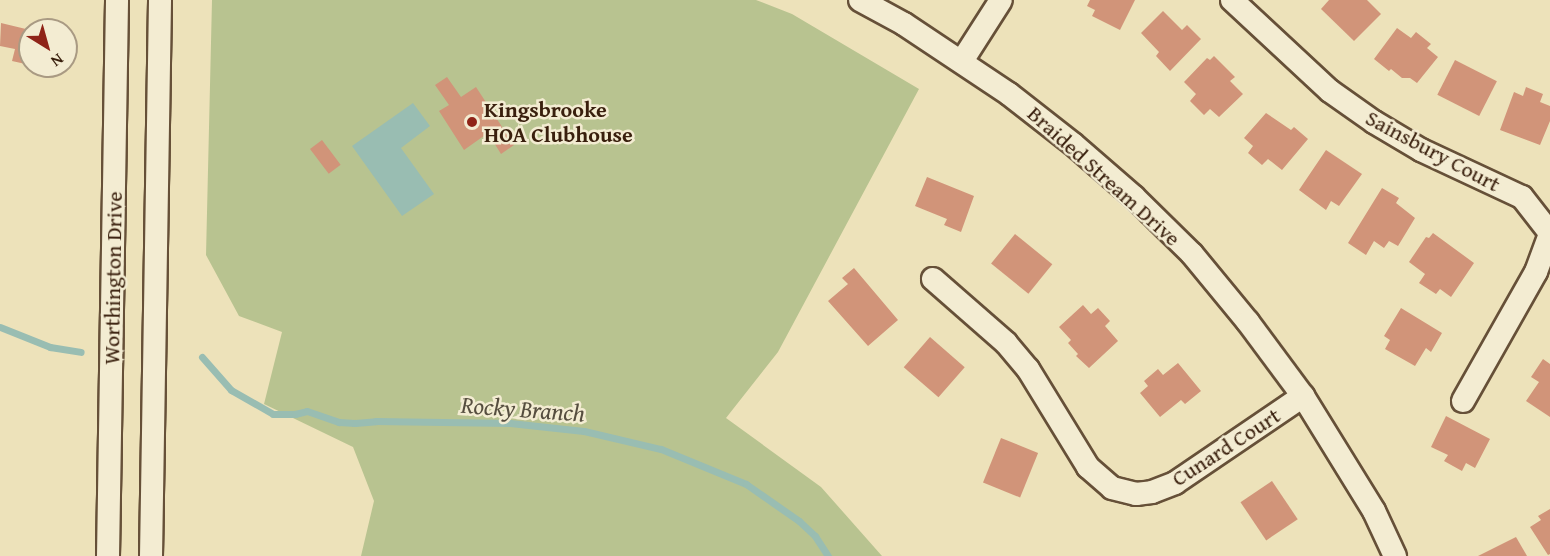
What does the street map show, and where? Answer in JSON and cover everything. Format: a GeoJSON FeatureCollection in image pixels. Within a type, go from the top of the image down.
{"type":"FeatureCollection","features":[{"type":"Feature","properties":{"kind":"street","name":"Worthington Drive"},"geometry":{"type":"LineString","coordinates":[[108,556],[117,0]]}},
{"type":"Feature","properties":{"kind":"street","name":"Worthington Drive"},"geometry":{"type":"LineString","coordinates":[[151,556],[160,0]]}},
{"type":"Feature","properties":{"kind":"street","name":"Braided Stream Drive"},"geometry":{"type":"LineString","coordinates":[[860,0],[962,61],[1074,144],[1134,197],[1206,271],[1248,322],[1303,396],[1374,511],[1395,556]]}},
{"type":"Feature","properties":{"kind":"street"},"geometry":{"type":"LineString","coordinates":[[962,61],[1001,0]]}},
{"type":"Feature","properties":{"kind":"street","name":"Sainsbury Court"},"geometry":{"type":"LineString","coordinates":[[1232,0],[1330,91],[1374,122],[1421,150],[1522,197],[1550,234]]}},
{"type":"Feature","properties":{"kind":"street"},"geometry":{"type":"LineString","coordinates":[[1463,401],[1536,272],[1550,234]]}},
{"type":"Feature","properties":{"kind":"street","name":"Cunard Court"},"geometry":{"type":"LineString","coordinates":[[933,279],[1006,343],[1028,369],[1088,467],[1112,488],[1136,494],[1152,492],[1175,483],[1303,396]]}},
{"type":"Feature","properties":{"kind":"green space"},"geometry":{"type":"Polygon","coordinates":[[[212,0],[756,0],[792,14],[919,89],[778,352],[726,418],[821,487],[882,556],[361,556],[374,501],[353,447],[264,404],[282,332],[239,316],[206,255],[212,0]]]}},
{"type":"Feature","properties":{"kind":"water"},"geometry":{"type":"Polygon","coordinates":[[[413,103],[430,126],[401,148],[434,194],[402,216],[352,146],[413,103]]]}},
{"type":"Feature","properties":{"kind":"building"},"geometry":{"type":"Polygon","coordinates":[[[1090,0],[1135,0],[1120,30],[1092,16],[1095,10],[1087,6],[1090,0]]]}},
{"type":"Feature","properties":{"kind":"building"},"geometry":{"type":"Polygon","coordinates":[[[1329,0],[1367,0],[1381,14],[1354,41],[1321,9],[1329,0]]]}},
{"type":"Feature","properties":{"kind":"building"},"geometry":{"type":"Polygon","coordinates":[[[1163,11],[1182,30],[1187,25],[1201,39],[1170,71],[1156,56],[1159,52],[1141,33],[1163,11]]]}},
{"type":"Feature","properties":{"kind":"building"},"geometry":{"type":"Polygon","coordinates":[[[1,23],[18,27],[18,62],[12,61],[15,49],[0,46],[1,23]]]}},
{"type":"Feature","properties":{"kind":"building"},"geometry":{"type":"Polygon","coordinates":[[[1397,28],[1411,38],[1416,32],[1431,44],[1427,48],[1438,57],[1417,83],[1410,78],[1402,78],[1391,69],[1389,71],[1374,59],[1397,28]]]}},
{"type":"Feature","properties":{"kind":"building"},"geometry":{"type":"Polygon","coordinates":[[[1214,56],[1235,77],[1230,81],[1243,94],[1219,117],[1210,109],[1204,115],[1190,101],[1196,94],[1184,82],[1207,58],[1210,60],[1214,56]]]}},
{"type":"Feature","properties":{"kind":"building"},"geometry":{"type":"Polygon","coordinates":[[[1455,60],[1497,81],[1479,116],[1437,95],[1455,60]]]}},
{"type":"Feature","properties":{"kind":"building","name":"Kingsbrooke HOA Clubhouse"},"geometry":{"type":"Polygon","coordinates":[[[447,77],[461,97],[476,87],[514,145],[501,154],[488,133],[464,150],[439,111],[449,105],[435,85],[447,77]]]}},
{"type":"Feature","properties":{"kind":"building"},"geometry":{"type":"Polygon","coordinates":[[[1526,87],[1543,94],[1540,102],[1550,106],[1550,121],[1540,145],[1500,130],[1514,92],[1523,96],[1526,87]]]}},
{"type":"Feature","properties":{"kind":"building"},"geometry":{"type":"Polygon","coordinates":[[[1266,113],[1291,130],[1294,127],[1308,139],[1282,170],[1268,159],[1262,165],[1248,153],[1253,146],[1244,138],[1266,113]]]}},
{"type":"Feature","properties":{"kind":"building"},"geometry":{"type":"Polygon","coordinates":[[[322,140],[341,165],[329,174],[310,149],[322,140]]]}},
{"type":"Feature","properties":{"kind":"building"},"geometry":{"type":"Polygon","coordinates":[[[1326,150],[1362,174],[1339,206],[1331,201],[1326,210],[1299,190],[1326,150]]]}},
{"type":"Feature","properties":{"kind":"building"},"geometry":{"type":"Polygon","coordinates":[[[927,177],[974,196],[961,232],[944,225],[947,219],[915,206],[927,177]]]}},
{"type":"Feature","properties":{"kind":"building"},"geometry":{"type":"Polygon","coordinates":[[[1382,188],[1399,198],[1396,203],[1415,218],[1398,246],[1389,241],[1384,248],[1374,241],[1366,255],[1348,243],[1382,188]]]}},
{"type":"Feature","properties":{"kind":"building"},"geometry":{"type":"Polygon","coordinates":[[[1433,233],[1474,263],[1451,297],[1440,289],[1436,294],[1419,283],[1425,274],[1409,262],[1426,237],[1429,238],[1433,233]]]}},
{"type":"Feature","properties":{"kind":"building"},"geometry":{"type":"Polygon","coordinates":[[[1015,234],[1052,264],[1028,294],[991,264],[1015,234]]]}},
{"type":"Feature","properties":{"kind":"building"},"geometry":{"type":"Polygon","coordinates":[[[854,268],[898,320],[868,346],[828,301],[848,284],[842,278],[854,268]]]}},
{"type":"Feature","properties":{"kind":"building"},"geometry":{"type":"Polygon","coordinates":[[[1083,305],[1091,314],[1098,308],[1110,321],[1105,326],[1118,341],[1089,368],[1076,356],[1078,354],[1068,343],[1071,340],[1059,327],[1083,305]]]}},
{"type":"Feature","properties":{"kind":"building"},"geometry":{"type":"Polygon","coordinates":[[[1401,308],[1442,333],[1431,352],[1426,348],[1415,366],[1385,349],[1390,340],[1384,336],[1401,308]]]}},
{"type":"Feature","properties":{"kind":"building"},"geometry":{"type":"Polygon","coordinates":[[[930,337],[965,367],[938,397],[904,367],[930,337]]]}},
{"type":"Feature","properties":{"kind":"building"},"geometry":{"type":"Polygon","coordinates":[[[1543,359],[1550,364],[1550,417],[1526,401],[1539,382],[1531,377],[1543,359]]]}},
{"type":"Feature","properties":{"kind":"building"},"geometry":{"type":"Polygon","coordinates":[[[1178,363],[1201,391],[1185,404],[1181,400],[1160,417],[1140,393],[1148,386],[1144,381],[1158,369],[1163,375],[1178,363]]]}},
{"type":"Feature","properties":{"kind":"building"},"geometry":{"type":"Polygon","coordinates":[[[1446,416],[1490,439],[1475,468],[1466,463],[1462,471],[1444,461],[1448,455],[1431,447],[1446,416]]]}},
{"type":"Feature","properties":{"kind":"building"},"geometry":{"type":"Polygon","coordinates":[[[1001,438],[1038,453],[1020,497],[983,483],[1001,438]]]}},
{"type":"Feature","properties":{"kind":"building"},"geometry":{"type":"Polygon","coordinates":[[[1272,481],[1298,519],[1266,540],[1240,502],[1272,481]]]}},
{"type":"Feature","properties":{"kind":"building"},"geometry":{"type":"Polygon","coordinates":[[[1550,509],[1550,554],[1548,555],[1530,527],[1541,520],[1538,516],[1550,509]]]}},
{"type":"Feature","properties":{"kind":"building"},"geometry":{"type":"Polygon","coordinates":[[[1516,537],[1527,556],[1478,556],[1516,537]]]}},
{"type":"Feature","properties":{"kind":"waterway","name":"Rocky Branch"},"geometry":{"type":"LineString","coordinates":[[0,327],[50,347],[81,352]]}},
{"type":"Feature","properties":{"kind":"waterway","name":"Rocky Branch"},"geometry":{"type":"LineString","coordinates":[[202,357],[231,390],[273,414],[295,414],[307,411],[339,422],[355,423],[376,421],[510,423],[584,431],[661,449],[746,484],[799,521],[815,536],[828,556]]}},
{"type":"Feature","properties":{"kind":"place","name":"Kingsbrooke HOA Clubhouse"},"geometry":{"type":"Point","coordinates":[472,122]}}]}
